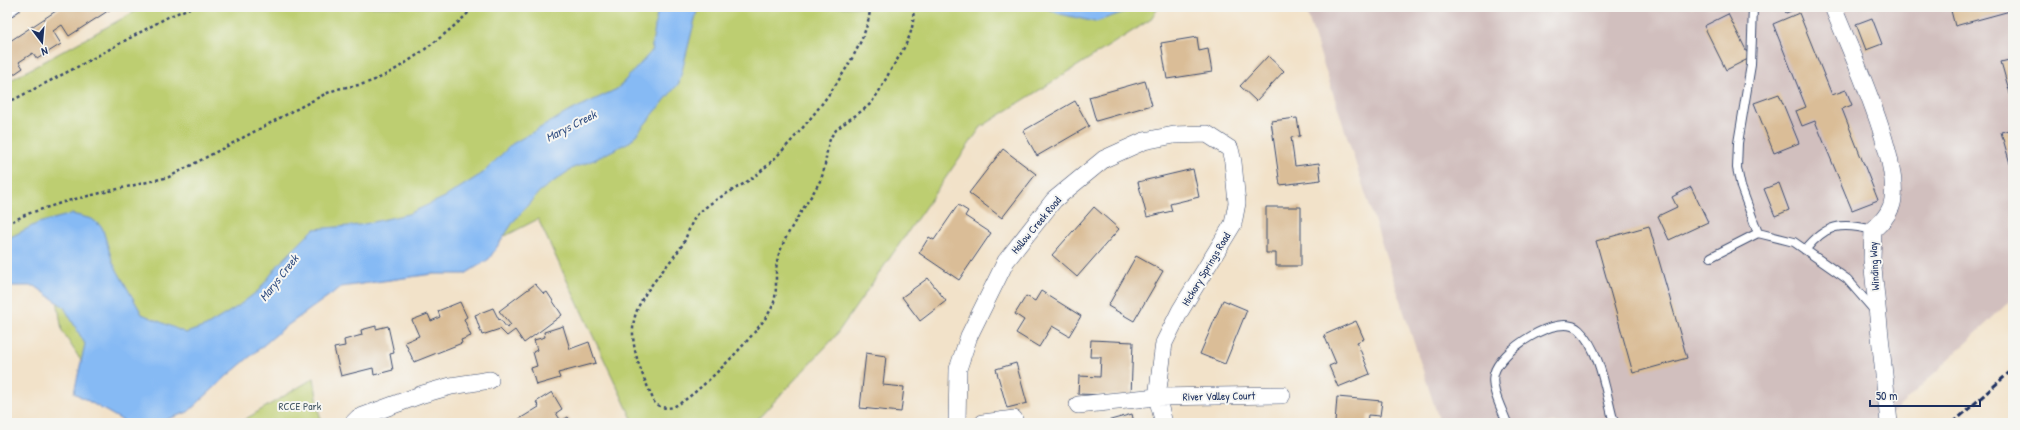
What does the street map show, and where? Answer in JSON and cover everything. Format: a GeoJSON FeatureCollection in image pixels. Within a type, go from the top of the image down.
{"type":"FeatureCollection","features":[{"type":"Feature","properties":{"kind":"street","name":"Winding Way"},"geometry":{"type":"LineString","coordinates":[[1833,7],[1882,130],[1892,170],[1892,206],[1884,220],[1873,230],[1872,259],[1888,423]]}},
{"type":"Feature","properties":{"kind":"street","name":"Hollow Creek Road"},"geometry":{"type":"LineString","coordinates":[[957,423],[958,369],[969,336],[1006,261],[1054,200],[1104,159],[1144,141],[1174,135],[1207,134],[1221,143]]}},
{"type":"Feature","properties":{"kind":"street","name":"Hickory Springs Road"},"geometry":{"type":"LineString","coordinates":[[1164,423],[1157,397],[1164,343],[1180,311],[1233,224],[1237,203],[1233,162],[1230,149],[1221,143]]}},
{"type":"Feature","properties":{"kind":"street"},"geometry":{"type":"LineString","coordinates":[[352,423],[358,418],[423,394],[451,386],[490,380]]}},
{"type":"Feature","properties":{"kind":"street","name":"River Valley Court"},"geometry":{"type":"LineString","coordinates":[[1157,397],[1282,395]]}},
{"type":"Feature","properties":{"kind":"street"},"geometry":{"type":"LineString","coordinates":[[1078,405],[1157,397]]}},
{"type":"Feature","properties":{"kind":"street"},"geometry":{"type":"LineString","coordinates":[[983,423],[1014,419]]}},
{"type":"Feature","properties":{"kind":"lane"},"geometry":{"type":"LineString","coordinates":[[7,14],[17,7]]}},
{"type":"Feature","properties":{"kind":"lane"},"geometry":{"type":"LineString","coordinates":[[1753,7],[1751,65],[1738,143],[1737,168],[1740,187],[1758,233]]}},
{"type":"Feature","properties":{"kind":"lane"},"geometry":{"type":"LineString","coordinates":[[1805,250],[1817,236],[1826,230],[1841,226],[1860,227],[1873,230]]}},
{"type":"Feature","properties":{"kind":"lane"},"geometry":{"type":"LineString","coordinates":[[1711,257],[1758,233],[1794,242],[1847,279],[1878,314]]}},
{"type":"Feature","properties":{"kind":"lane"},"geometry":{"type":"LineString","coordinates":[[1507,423],[1493,383],[1493,375],[1496,366],[1501,358],[1513,348],[1531,337],[1562,324],[1578,328],[1592,346],[1614,423]]}},
{"type":"Feature","properties":{"kind":"path"},"geometry":{"type":"LineString","coordinates":[[7,103],[79,66],[168,17],[192,7]]}},
{"type":"Feature","properties":{"kind":"path"},"geometry":{"type":"LineString","coordinates":[[7,224],[27,214],[67,201],[169,177],[325,94],[342,88],[357,86],[383,76],[434,41],[464,18],[474,7]]}},
{"type":"Feature","properties":{"kind":"path"},"geometry":{"type":"LineString","coordinates":[[870,7],[867,24],[852,59],[827,97],[796,135],[768,164],[745,183],[704,208],[696,216],[684,242],[645,294],[636,312],[633,342],[636,357],[655,404],[665,408],[674,407],[686,400],[735,352],[766,318],[773,305],[777,289],[776,272],[778,256],[788,234],[821,179],[831,136],[838,127],[852,119],[870,104],[881,90],[910,38],[914,19],[913,7]]}},
{"type":"Feature","properties":{"kind":"shaded area"},"geometry":{"type":"Polygon","coordinates":[[[1305,7],[2013,7],[2013,298],[1882,423],[1440,423],[1305,7]]]}},
{"type":"Feature","properties":{"kind":"green space"},"geometry":{"type":"Polygon","coordinates":[[[143,7],[1159,7],[1150,20],[981,127],[834,338],[754,423],[634,423],[538,219],[432,274],[416,262],[232,319],[96,384],[62,331],[55,287],[7,273],[7,82],[143,7]]]}},
{"type":"Feature","properties":{"kind":"green space","name":"RCCE Park"},"geometry":{"type":"Polygon","coordinates":[[[314,378],[321,423],[239,423],[314,378]]]}},
{"type":"Feature","properties":{"kind":"water","name":"Marys Creek"},"geometry":{"type":"Polygon","coordinates":[[[658,7],[698,7],[679,83],[631,141],[594,160],[573,168],[540,191],[514,221],[489,259],[465,274],[432,274],[341,287],[284,328],[227,376],[188,412],[156,423],[127,423],[74,393],[85,344],[64,307],[35,286],[7,286],[7,239],[38,223],[72,214],[92,219],[102,227],[113,263],[142,314],[186,333],[206,326],[237,307],[259,290],[279,264],[314,229],[360,225],[408,214],[445,197],[483,173],[512,144],[568,112],[617,89],[651,52],[658,7]]]}},
{"type":"Feature","properties":{"kind":"water"},"geometry":{"type":"Polygon","coordinates":[[[1043,7],[1139,7],[1095,22],[1060,14],[1043,7]]]}},
{"type":"Feature","properties":{"kind":"building"},"geometry":{"type":"Polygon","coordinates":[[[62,7],[114,7],[69,36],[62,25],[53,31],[61,44],[37,59],[33,53],[19,62],[23,68],[7,79],[7,43],[62,7]]]}},
{"type":"Feature","properties":{"kind":"building"},"geometry":{"type":"Polygon","coordinates":[[[1784,7],[1801,7],[1786,13],[1784,7]]]}},
{"type":"Feature","properties":{"kind":"building"},"geometry":{"type":"Polygon","coordinates":[[[1950,7],[2009,7],[2010,11],[1955,26],[1950,7]]]}},
{"type":"Feature","properties":{"kind":"building"},"geometry":{"type":"Polygon","coordinates":[[[1799,13],[1832,95],[1846,90],[1852,105],[1842,109],[1878,200],[1852,210],[1815,121],[1802,126],[1796,111],[1806,107],[1773,24],[1799,13]]]}},
{"type":"Feature","properties":{"kind":"building"},"geometry":{"type":"Polygon","coordinates":[[[1728,14],[1750,58],[1726,70],[1704,26],[1728,14]]]}},
{"type":"Feature","properties":{"kind":"building"},"geometry":{"type":"Polygon","coordinates":[[[1872,18],[1882,44],[1866,50],[1856,24],[1872,18]]]}},
{"type":"Feature","properties":{"kind":"building"},"geometry":{"type":"Polygon","coordinates":[[[1197,37],[1199,51],[1208,49],[1212,72],[1167,79],[1161,43],[1197,37]]]}},
{"type":"Feature","properties":{"kind":"building"},"geometry":{"type":"Polygon","coordinates":[[[1268,56],[1284,71],[1256,101],[1240,86],[1268,56]]]}},
{"type":"Feature","properties":{"kind":"building"},"geometry":{"type":"Polygon","coordinates":[[[2013,59],[2013,104],[2001,62],[2013,59]]]}},
{"type":"Feature","properties":{"kind":"building"},"geometry":{"type":"Polygon","coordinates":[[[1145,81],[1152,105],[1096,121],[1089,97],[1145,81]]]}},
{"type":"Feature","properties":{"kind":"building"},"geometry":{"type":"Polygon","coordinates":[[[1779,94],[1799,143],[1774,153],[1754,103],[1779,94]]]}},
{"type":"Feature","properties":{"kind":"building"},"geometry":{"type":"Polygon","coordinates":[[[1075,101],[1089,126],[1037,156],[1023,131],[1075,101]]]}},
{"type":"Feature","properties":{"kind":"building"},"geometry":{"type":"Polygon","coordinates":[[[1297,118],[1300,136],[1291,137],[1295,166],[1319,163],[1321,180],[1280,185],[1271,121],[1297,118]]]}},
{"type":"Feature","properties":{"kind":"building"},"geometry":{"type":"Polygon","coordinates":[[[2013,129],[2013,167],[2011,167],[2001,132],[2013,129]]]}},
{"type":"Feature","properties":{"kind":"building"},"geometry":{"type":"Polygon","coordinates":[[[1003,149],[1036,174],[1002,218],[969,193],[1003,149]]]}},
{"type":"Feature","properties":{"kind":"building"},"geometry":{"type":"Polygon","coordinates":[[[1193,169],[1199,197],[1170,204],[1172,211],[1147,217],[1138,182],[1193,169]]]}},
{"type":"Feature","properties":{"kind":"building"},"geometry":{"type":"Polygon","coordinates":[[[1779,183],[1789,210],[1775,216],[1764,189],[1779,183]]]}},
{"type":"Feature","properties":{"kind":"building"},"geometry":{"type":"Polygon","coordinates":[[[1691,187],[1708,222],[1669,240],[1658,216],[1677,207],[1672,197],[1691,187]]]}},
{"type":"Feature","properties":{"kind":"building"},"geometry":{"type":"Polygon","coordinates":[[[958,205],[968,211],[965,216],[991,233],[959,280],[919,253],[929,237],[934,240],[958,205]]]}},
{"type":"Feature","properties":{"kind":"building"},"geometry":{"type":"Polygon","coordinates":[[[1094,207],[1119,229],[1077,277],[1052,255],[1094,207]]]}},
{"type":"Feature","properties":{"kind":"building"},"geometry":{"type":"Polygon","coordinates":[[[1266,207],[1301,207],[1301,266],[1276,266],[1276,253],[1266,253],[1266,207]]]}},
{"type":"Feature","properties":{"kind":"building"},"geometry":{"type":"Polygon","coordinates":[[[1649,226],[1687,358],[1633,373],[1596,241],[1649,226]]]}},
{"type":"Feature","properties":{"kind":"building"},"geometry":{"type":"Polygon","coordinates":[[[1136,256],[1163,271],[1134,321],[1108,306],[1136,256]]]}},
{"type":"Feature","properties":{"kind":"building"},"geometry":{"type":"Polygon","coordinates":[[[928,278],[946,301],[920,321],[902,297],[928,278]]]}},
{"type":"Feature","properties":{"kind":"building"},"geometry":{"type":"Polygon","coordinates":[[[535,284],[544,294],[547,292],[562,315],[524,343],[515,330],[507,336],[500,329],[482,335],[475,315],[493,308],[499,320],[500,319],[507,328],[511,325],[499,311],[535,284]]]}},
{"type":"Feature","properties":{"kind":"building"},"geometry":{"type":"Polygon","coordinates":[[[1041,291],[1081,316],[1069,336],[1052,326],[1039,347],[1016,333],[1024,320],[1015,314],[1026,296],[1035,301],[1041,291]]]}},
{"type":"Feature","properties":{"kind":"building"},"geometry":{"type":"Polygon","coordinates":[[[1223,300],[1247,310],[1225,364],[1200,354],[1223,300]]]}},
{"type":"Feature","properties":{"kind":"building"},"geometry":{"type":"Polygon","coordinates":[[[460,302],[467,317],[464,319],[471,336],[461,340],[462,343],[414,362],[405,342],[419,336],[412,320],[428,314],[431,321],[440,317],[438,311],[460,302]]]}},
{"type":"Feature","properties":{"kind":"building"},"geometry":{"type":"Polygon","coordinates":[[[1356,321],[1364,339],[1357,342],[1370,374],[1338,387],[1329,366],[1336,363],[1324,335],[1356,321]]]}},
{"type":"Feature","properties":{"kind":"building"},"geometry":{"type":"Polygon","coordinates":[[[376,326],[376,329],[388,326],[394,353],[390,354],[393,370],[374,375],[373,368],[341,376],[334,348],[345,346],[344,340],[362,335],[361,330],[376,326]]]}},
{"type":"Feature","properties":{"kind":"building"},"geometry":{"type":"Polygon","coordinates":[[[563,326],[570,349],[589,342],[596,363],[558,373],[560,378],[536,385],[531,368],[537,366],[533,352],[537,350],[534,340],[545,337],[544,332],[563,326]]]}},
{"type":"Feature","properties":{"kind":"building"},"geometry":{"type":"Polygon","coordinates":[[[1091,340],[1133,342],[1131,396],[1078,394],[1079,376],[1100,377],[1101,357],[1090,357],[1091,340]]]}},
{"type":"Feature","properties":{"kind":"building"},"geometry":{"type":"Polygon","coordinates":[[[866,353],[886,356],[883,385],[904,387],[901,412],[860,408],[866,353]]]}},
{"type":"Feature","properties":{"kind":"building"},"geometry":{"type":"Polygon","coordinates":[[[1016,363],[1027,403],[1007,408],[996,369],[1016,363]]]}},
{"type":"Feature","properties":{"kind":"building"},"geometry":{"type":"Polygon","coordinates":[[[552,392],[562,409],[556,413],[561,421],[568,417],[572,423],[517,423],[516,421],[539,407],[536,402],[552,392]]]}},
{"type":"Feature","properties":{"kind":"building"},"geometry":{"type":"Polygon","coordinates":[[[1337,397],[1382,401],[1380,416],[1368,415],[1367,423],[1335,423],[1337,397]]]}},
{"type":"Feature","properties":{"kind":"building"},"geometry":{"type":"Polygon","coordinates":[[[1132,414],[1134,423],[1100,423],[1132,414]]]}},
{"type":"Feature","properties":{"kind":"railway"},"geometry":{"type":"LineString","coordinates":[[1953,423],[2013,369]]}}]}
